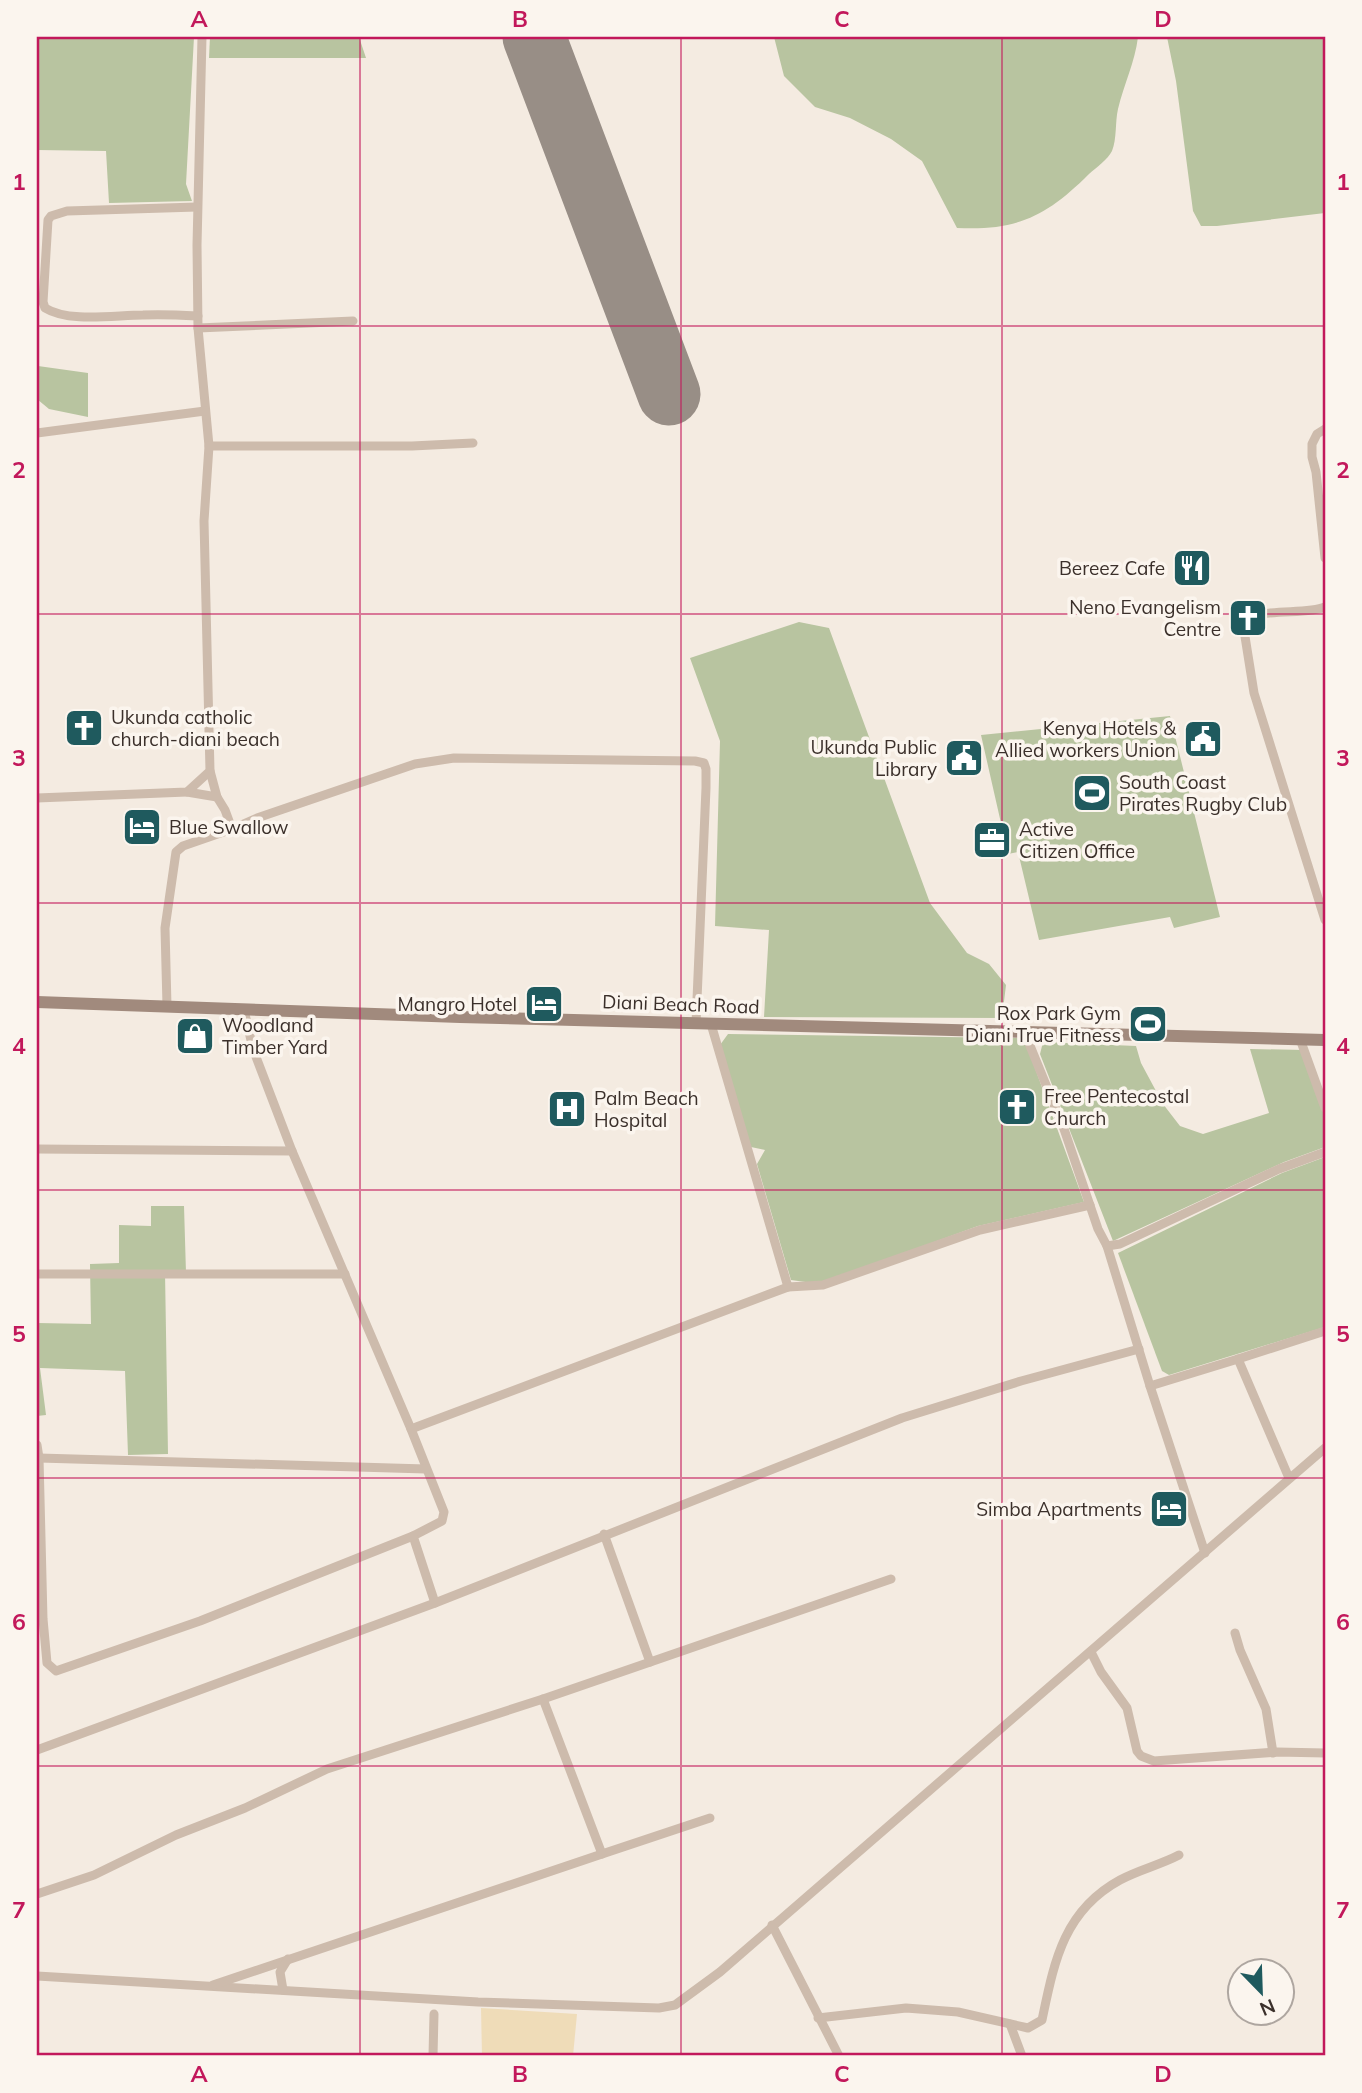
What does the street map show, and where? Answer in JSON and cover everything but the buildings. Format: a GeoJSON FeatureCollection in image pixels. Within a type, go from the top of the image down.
{"type":"FeatureCollection","features":[{"type":"Feature","properties":{"kind":"main road","name":"Diani Beach Road"},"geometry":{"type":"LineString","coordinates":[[37,1002],[711,1024],[1325,1040]]}},
{"type":"Feature","properties":{"kind":"street"},"geometry":{"type":"LineString","coordinates":[[202,37],[197,207],[198,328],[209,446],[204,521],[210,771],[217,797],[232,829]]}},
{"type":"Feature","properties":{"kind":"street"},"geometry":{"type":"LineString","coordinates":[[197,207],[67,211],[51,216],[48,220],[43,302],[45,308],[56,314],[93,317],[145,314],[198,316]]}},
{"type":"Feature","properties":{"kind":"street"},"geometry":{"type":"LineString","coordinates":[[198,328],[353,321]]}},
{"type":"Feature","properties":{"kind":"street"},"geometry":{"type":"LineString","coordinates":[[37,433],[205,411]]}},
{"type":"Feature","properties":{"kind":"street"},"geometry":{"type":"LineString","coordinates":[[1325,429],[1317,434],[1312,444],[1312,457],[1325,558]]}},
{"type":"Feature","properties":{"kind":"street"},"geometry":{"type":"LineString","coordinates":[[209,446],[412,446],[473,443]]}},
{"type":"Feature","properties":{"kind":"street"},"geometry":{"type":"LineString","coordinates":[[1325,607],[1316,611],[1252,615],[1243,624],[1254,693],[1325,920]]}},
{"type":"Feature","properties":{"kind":"street"},"geometry":{"type":"LineString","coordinates":[[167,1006],[166,928],[176,852],[183,846],[415,764],[454,758],[695,761],[704,763],[706,769],[696,1023]]}},
{"type":"Feature","properties":{"kind":"street"},"geometry":{"type":"LineString","coordinates":[[187,792],[210,771]]}},
{"type":"Feature","properties":{"kind":"street"},"geometry":{"type":"LineString","coordinates":[[37,798],[187,792],[217,797]]}},
{"type":"Feature","properties":{"kind":"street"},"geometry":{"type":"LineString","coordinates":[[37,1445],[40,1619],[47,1663],[56,1671],[200,1621],[412,1536],[444,1518],[411,1429],[292,1151],[253,1049],[244,1010]]}},
{"type":"Feature","properties":{"kind":"street"},"geometry":{"type":"LineString","coordinates":[[711,1024],[788,1287]]}},
{"type":"Feature","properties":{"kind":"street"},"geometry":{"type":"LineString","coordinates":[[1024,1031],[1107,1246],[1205,1553]]}},
{"type":"Feature","properties":{"kind":"street"},"geometry":{"type":"LineString","coordinates":[[1300,1040],[1325,1108]]}},
{"type":"Feature","properties":{"kind":"street"},"geometry":{"type":"LineString","coordinates":[[37,1150],[292,1151]]}},
{"type":"Feature","properties":{"kind":"street"},"geometry":{"type":"LineString","coordinates":[[1107,1246],[1120,1244],[1279,1169],[1325,1152]]}},
{"type":"Feature","properties":{"kind":"street"},"geometry":{"type":"LineString","coordinates":[[411,1429],[788,1287],[823,1285],[981,1230],[1090,1205]]}},
{"type":"Feature","properties":{"kind":"street"},"geometry":{"type":"LineString","coordinates":[[37,1273],[345,1274]]}},
{"type":"Feature","properties":{"kind":"street"},"geometry":{"type":"LineString","coordinates":[[1150,1386],[1325,1331]]}},
{"type":"Feature","properties":{"kind":"street"},"geometry":{"type":"LineString","coordinates":[[37,1750],[435,1603],[902,1418],[1021,1381],[1139,1349]]}},
{"type":"Feature","properties":{"kind":"street"},"geometry":{"type":"LineString","coordinates":[[1238,1359],[1289,1478]]}},
{"type":"Feature","properties":{"kind":"street"},"geometry":{"type":"LineString","coordinates":[[37,1976],[442,1999],[659,2008],[675,2006],[720,1972],[1325,1448]]}},
{"type":"Feature","properties":{"kind":"street"},"geometry":{"type":"LineString","coordinates":[[39,1458],[426,1469]]}},
{"type":"Feature","properties":{"kind":"street"},"geometry":{"type":"LineString","coordinates":[[604,1534],[650,1662]]}},
{"type":"Feature","properties":{"kind":"street"},"geometry":{"type":"LineString","coordinates":[[412,1536],[435,1603]]}},
{"type":"Feature","properties":{"kind":"street"},"geometry":{"type":"LineString","coordinates":[[37,1894],[94,1875],[176,1835],[245,1808],[327,1769],[543,1699],[891,1579]]}},
{"type":"Feature","properties":{"kind":"street"},"geometry":{"type":"LineString","coordinates":[[1235,1633],[1266,1709],[1273,1752]]}},
{"type":"Feature","properties":{"kind":"street"},"geometry":{"type":"LineString","coordinates":[[1091,1652],[1101,1672],[1127,1708],[1137,1751],[1146,1759],[1154,1761],[1273,1752],[1325,1753]]}},
{"type":"Feature","properties":{"kind":"street"},"geometry":{"type":"LineString","coordinates":[[543,1699],[602,1854]]}},
{"type":"Feature","properties":{"kind":"street"},"geometry":{"type":"LineString","coordinates":[[208,1986],[710,1818]]}},
{"type":"Feature","properties":{"kind":"street"},"geometry":{"type":"LineString","coordinates":[[818,2018],[906,2008],[958,2012],[1028,2028],[1042,2020],[1054,1963],[1065,1933],[1100,1893],[1121,1879],[1179,1855]]}},
{"type":"Feature","properties":{"kind":"street"},"geometry":{"type":"LineString","coordinates":[[772,1926],[839,2056]]}},
{"type":"Feature","properties":{"kind":"street"},"geometry":{"type":"LineString","coordinates":[[283,1990],[280,1972],[288,1959]]}},
{"type":"Feature","properties":{"kind":"street"},"geometry":{"type":"LineString","coordinates":[[423,1998],[434,2014]]}},
{"type":"Feature","properties":{"kind":"street"},"geometry":{"type":"LineString","coordinates":[[433,2056],[434,2014],[442,1999]]}},
{"type":"Feature","properties":{"kind":"street"},"geometry":{"type":"LineString","coordinates":[[1010,2024],[1022,2056]]}},
{"type":"Feature","properties":{"kind":"green space"},"geometry":{"type":"Polygon","coordinates":[[[37,37],[194,37],[186,184],[192,201],[109,203],[106,151],[37,150],[37,37]]]}},
{"type":"Feature","properties":{"kind":"green space"},"geometry":{"type":"Polygon","coordinates":[[[210,37],[359,37],[366,58],[209,58],[210,37]]]}},
{"type":"Feature","properties":{"kind":"green space"},"geometry":{"type":"Polygon","coordinates":[[[774,37],[1138,37],[1118,109],[1114,146],[1108,157],[1059,201],[1030,218],[997,227],[957,228],[922,161],[891,139],[850,118],[815,107],[784,76],[774,37]]]}},
{"type":"Feature","properties":{"kind":"green space"},"geometry":{"type":"Polygon","coordinates":[[[1167,37],[1325,37],[1325,213],[1201,226],[1193,211],[1176,81],[1167,37]]]}},
{"type":"Feature","properties":{"kind":"green space"},"geometry":{"type":"Polygon","coordinates":[[[37,358],[38,366],[88,373],[88,417],[49,409],[37,399],[37,358]]]}},
{"type":"Feature","properties":{"kind":"green space"},"geometry":{"type":"Polygon","coordinates":[[[799,622],[829,628],[930,903],[967,953],[989,964],[1006,985],[1002,1018],[764,1017],[769,930],[715,926],[720,741],[690,658],[799,622]]]}},
{"type":"Feature","properties":{"kind":"green space","name":"South Coast Pirates Rugby Club"},"geometry":{"type":"Polygon","coordinates":[[[1170,716],[1220,917],[1174,928],[1170,917],[1039,940],[1018,852],[1008,854],[981,735],[1170,716]]]}},
{"type":"Feature","properties":{"kind":"green space"},"geometry":{"type":"Polygon","coordinates":[[[728,1034],[1024,1038],[1084,1202],[978,1226],[820,1284],[791,1280],[757,1164],[765,1150],[751,1147],[720,1045],[728,1034]]]}},
{"type":"Feature","properties":{"kind":"green space"},"geometry":{"type":"Polygon","coordinates":[[[1043,1042],[1136,1046],[1141,1063],[1163,1104],[1180,1126],[1203,1134],[1269,1113],[1250,1049],[1304,1050],[1325,1117],[1325,1147],[1284,1162],[1113,1241],[1040,1054],[1043,1042]]]}},
{"type":"Feature","properties":{"kind":"green space"},"geometry":{"type":"Polygon","coordinates":[[[1325,1157],[1325,1327],[1169,1375],[1162,1371],[1118,1253],[1282,1173],[1325,1157]]]}},
{"type":"Feature","properties":{"kind":"green space"},"geometry":{"type":"Polygon","coordinates":[[[151,1206],[184,1206],[186,1273],[165,1272],[168,1454],[128,1455],[125,1371],[40,1368],[46,1415],[37,1416],[37,1323],[91,1324],[90,1264],[119,1263],[119,1225],[151,1226],[151,1206]]]}},
{"type":"Feature","properties":{"kind":"sand"},"geometry":{"type":"Polygon","coordinates":[[[481,2008],[577,2014],[573,2056],[482,2056],[481,2008]]]}},
{"type":"Feature","properties":{"kind":"runway"},"geometry":{"type":"LineString","coordinates":[[534,37],[669,394]]}},
{"type":"Feature","properties":{"kind":"place","name":"Bereez Cafe"},"geometry":{"type":"Point","coordinates":[1192,568]}},
{"type":"Feature","properties":{"kind":"place","name":"Neno Evangelism Centre"},"geometry":{"type":"Point","coordinates":[1248,618]}},
{"type":"Feature","properties":{"kind":"place","name":"Ukunda catholic church-diani beach"},"geometry":{"type":"Point","coordinates":[84,728]}},
{"type":"Feature","properties":{"kind":"place","name":"Kenya Hotels & Allied workers Union"},"geometry":{"type":"Point","coordinates":[1203,739]}},
{"type":"Feature","properties":{"kind":"place","name":"Ukunda Public Library"},"geometry":{"type":"Point","coordinates":[964,758]}},
{"type":"Feature","properties":{"kind":"place","name":"South Coast Pirates Rugby Club"},"geometry":{"type":"Point","coordinates":[1092,793]}},
{"type":"Feature","properties":{"kind":"place","name":"Blue Swallow"},"geometry":{"type":"Point","coordinates":[142,827]}},
{"type":"Feature","properties":{"kind":"place","name":"Active Citizen Office"},"geometry":{"type":"Point","coordinates":[992,840]}},
{"type":"Feature","properties":{"kind":"place","name":"Mangro Hotel"},"geometry":{"type":"Point","coordinates":[544,1004]}},
{"type":"Feature","properties":{"kind":"place","name":"Rox Park Gym Diani True Fitness"},"geometry":{"type":"Point","coordinates":[1148,1024]}},
{"type":"Feature","properties":{"kind":"place","name":"Woodland Timber Yard"},"geometry":{"type":"Point","coordinates":[195,1036]}},
{"type":"Feature","properties":{"kind":"place","name":"Free Pentecostal Church"},"geometry":{"type":"Point","coordinates":[1017,1107]}},
{"type":"Feature","properties":{"kind":"place","name":"Palm Beach Hospital"},"geometry":{"type":"Point","coordinates":[567,1109]}},
{"type":"Feature","properties":{"kind":"place","name":"Simba Apartments"},"geometry":{"type":"Point","coordinates":[1169,1509]}}]}
